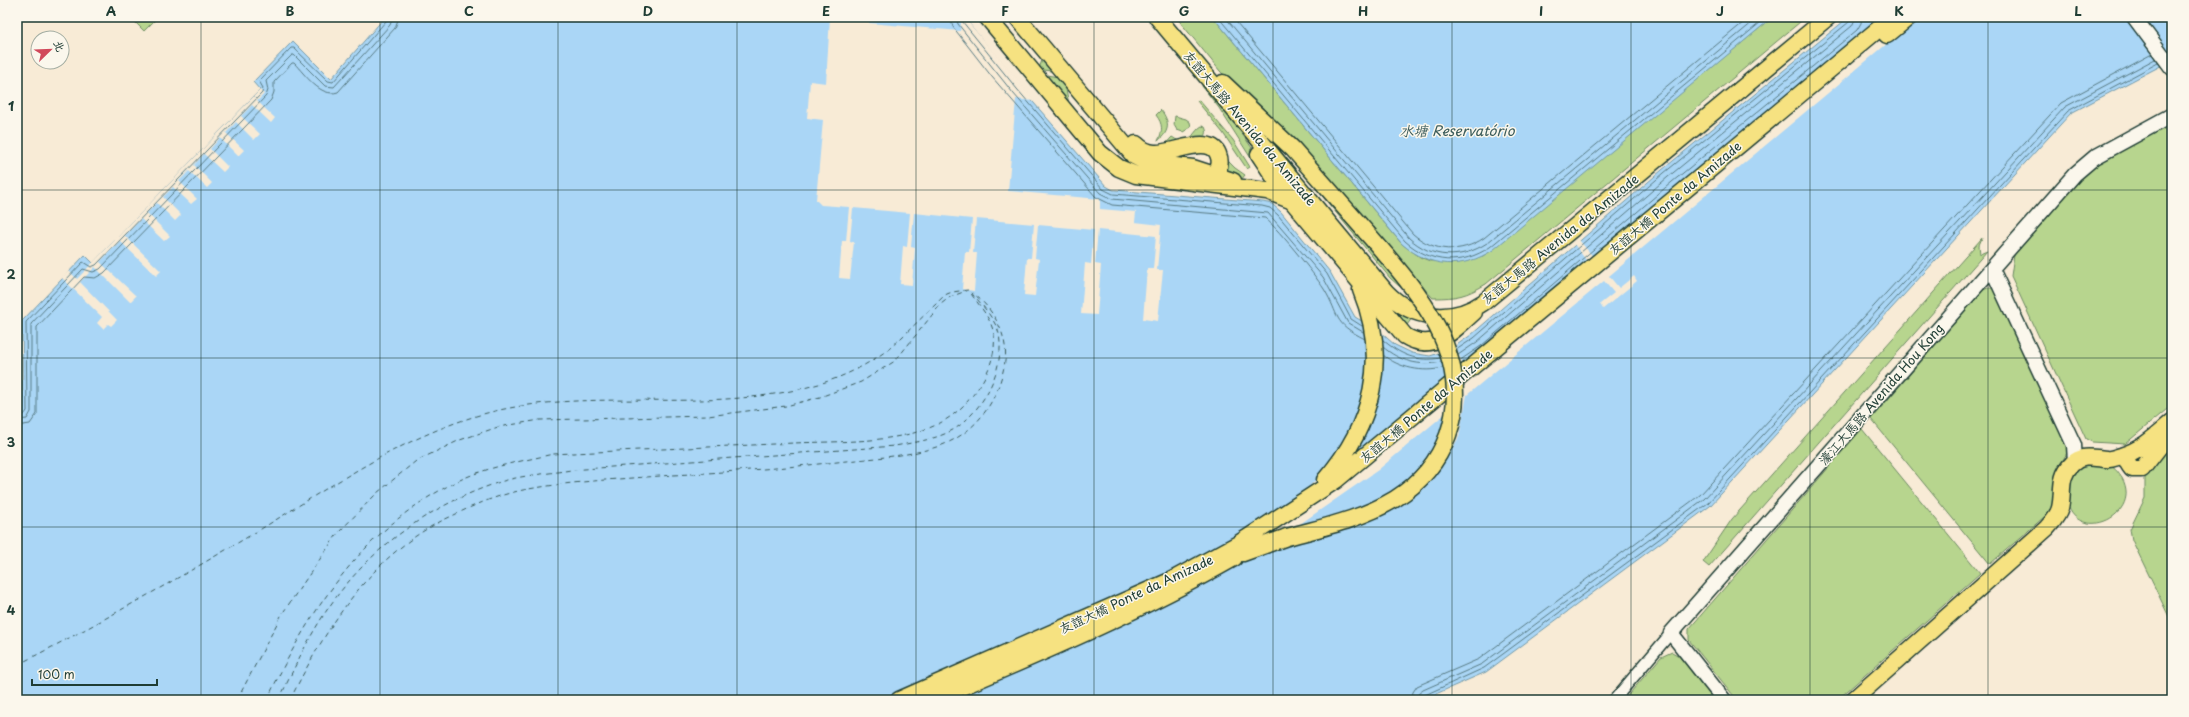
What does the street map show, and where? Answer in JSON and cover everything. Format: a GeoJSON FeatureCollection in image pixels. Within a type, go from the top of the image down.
{"type":"FeatureCollection","features":[{"type":"Feature","properties":{"kind":"main road"},"geometry":{"type":"LineString","coordinates":[[988,17],[1105,158],[1130,173],[1155,178],[1214,174],[1283,196],[1296,205]]}},
{"type":"Feature","properties":{"kind":"main road"},"geometry":{"type":"LineString","coordinates":[[1017,17],[1131,153],[1148,163],[1194,175],[1208,185],[1262,190]]}},
{"type":"Feature","properties":{"kind":"main road"},"geometry":{"type":"LineString","coordinates":[[1031,17],[1140,148],[1156,153],[1207,145],[1215,150],[1219,164],[1214,174]]}},
{"type":"Feature","properties":{"kind":"main road","name":"友誼大馬路 Avenida da Amizade"},"geometry":{"type":"LineString","coordinates":[[1157,17],[1219,84],[1397,291],[1421,305],[1448,308],[1465,303],[1479,295],[1814,17]]}},
{"type":"Feature","properties":{"kind":"main road","name":"友誼大馬路 Avenida da Amizade"},"geometry":{"type":"LineString","coordinates":[[1168,17],[1219,84],[1386,292],[1396,301],[1418,313],[1436,317],[1461,314],[1484,302],[1828,17]]}},
{"type":"Feature","properties":{"kind":"main road","name":"友誼大橋 Ponte da Amizade"},"geometry":{"type":"LineString","coordinates":[[899,700],[1170,580],[1238,544],[1288,513],[1336,480],[1893,17]]}},
{"type":"Feature","properties":{"kind":"main road","name":"友誼大橋 Ponte da Amizade"},"geometry":{"type":"LineString","coordinates":[[931,700],[1096,629],[1163,597],[1243,553],[1334,493],[1393,446],[1909,17]]}},
{"type":"Feature","properties":{"kind":"main road"},"geometry":{"type":"LineString","coordinates":[[2134,17],[2172,68]]}},
{"type":"Feature","properties":{"kind":"main road"},"geometry":{"type":"LineString","coordinates":[[1219,84],[1282,189],[1401,332],[1416,341],[1433,342],[1444,338],[1484,302]]}},
{"type":"Feature","properties":{"kind":"main road"},"geometry":{"type":"LineString","coordinates":[[1219,84],[1293,149],[1419,295],[1436,324],[1445,344],[1453,372],[1455,396],[1452,420],[1436,460],[1420,479],[1407,491],[1386,504],[1354,518],[1270,542],[1243,553]]}},
{"type":"Feature","properties":{"kind":"main road","name":"濠江大馬路 Avenida Hou Kong"},"geometry":{"type":"LineString","coordinates":[[1671,633],[2082,166],[2102,153],[2172,115]]}},
{"type":"Feature","properties":{"kind":"main road"},"geometry":{"type":"LineString","coordinates":[[1193,146],[1201,149],[1205,157],[1202,165],[1194,175]]}},
{"type":"Feature","properties":{"kind":"main road"},"geometry":{"type":"LineString","coordinates":[[1992,269],[2074,445],[2075,462]]}},
{"type":"Feature","properties":{"kind":"main road"},"geometry":{"type":"LineString","coordinates":[[1288,513],[1322,484],[1350,448],[1365,417],[1374,384],[1374,334],[1365,301],[1353,274]]}},
{"type":"Feature","properties":{"kind":"main road"},"geometry":{"type":"LineString","coordinates":[[1853,700],[2047,528],[2058,515],[2061,498],[2060,488],[2064,476],[2075,462],[2094,456],[2107,459],[2129,453],[2151,440],[2172,422]]}},
{"type":"Feature","properties":{"kind":"main road"},"geometry":{"type":"LineString","coordinates":[[2129,453],[2126,459],[2128,465],[2132,469],[2142,469],[2159,446],[2172,435]]}},
{"type":"Feature","properties":{"kind":"main road"},"geometry":{"type":"LineString","coordinates":[[1671,633],[1724,700]]}},
{"type":"Feature","properties":{"kind":"street","name":"濠江大馬路 Avenida Hou Kong"},"geometry":{"type":"LineString","coordinates":[[1614,700],[1671,633]]}},
{"type":"Feature","properties":{"kind":"green space"},"geometry":{"type":"Polygon","coordinates":[[[134,17],[158,17],[144,31],[132,19],[134,17]]]}},
{"type":"Feature","properties":{"kind":"green space"},"geometry":{"type":"Polygon","coordinates":[[[1176,17],[1213,17],[1402,244],[1420,257],[1430,261],[1483,256],[1773,17],[1806,17],[1486,284],[1461,296],[1433,298],[1220,71],[1176,17]]]}},
{"type":"Feature","properties":{"kind":"green space"},"geometry":{"type":"Polygon","coordinates":[[[1043,58],[1060,72],[1043,70],[1037,73],[1043,58]]]}},
{"type":"Feature","properties":{"kind":"green space"},"geometry":{"type":"Polygon","coordinates":[[[1046,75],[1059,77],[1065,84],[1069,104],[1040,76],[1046,75]]]}},
{"type":"Feature","properties":{"kind":"green space"},"geometry":{"type":"Polygon","coordinates":[[[1204,79],[1270,174],[1259,169],[1254,163],[1219,108],[1202,86],[1204,79]]]}},
{"type":"Feature","properties":{"kind":"green space"},"geometry":{"type":"Polygon","coordinates":[[[1199,100],[1233,140],[1250,167],[1247,169],[1223,133],[1197,101],[1199,100]]]}},
{"type":"Feature","properties":{"kind":"green space"},"geometry":{"type":"Polygon","coordinates":[[[1161,110],[1166,118],[1167,130],[1158,141],[1162,128],[1156,115],[1161,110]]]}},
{"type":"Feature","properties":{"kind":"green space"},"geometry":{"type":"Polygon","coordinates":[[[1175,116],[1186,119],[1190,122],[1191,127],[1183,132],[1177,130],[1174,125],[1175,116]]]}},
{"type":"Feature","properties":{"kind":"green space"},"geometry":{"type":"Polygon","coordinates":[[[2172,123],[2172,405],[2125,444],[2092,442],[2086,439],[2011,276],[2014,255],[2088,171],[2103,160],[2172,123]]]}},
{"type":"Feature","properties":{"kind":"green space"},"geometry":{"type":"Polygon","coordinates":[[[1202,126],[1205,127],[1206,133],[1201,140],[1161,149],[1172,137],[1178,141],[1187,141],[1202,126]]]}},
{"type":"Feature","properties":{"kind":"green space"},"geometry":{"type":"Polygon","coordinates":[[[1227,160],[1245,175],[1241,180],[1221,172],[1227,160]]]}},
{"type":"Feature","properties":{"kind":"green space"},"geometry":{"type":"Polygon","coordinates":[[[1299,161],[1408,294],[1390,278],[1295,163],[1299,161]]]}},
{"type":"Feature","properties":{"kind":"green space"},"geometry":{"type":"Polygon","coordinates":[[[1982,238],[1979,245],[1980,254],[1987,251],[1709,567],[1703,562],[1732,519],[1982,238]]]}},
{"type":"Feature","properties":{"kind":"green space"},"geometry":{"type":"Polygon","coordinates":[[[1993,288],[1997,291],[2069,449],[2057,471],[2053,506],[2051,511],[1990,564],[1871,419],[1983,290],[1993,288]]]}},
{"type":"Feature","properties":{"kind":"green space"},"geometry":{"type":"Polygon","coordinates":[[[1377,291],[1415,314],[1407,325],[1377,291]]]}},
{"type":"Feature","properties":{"kind":"green space"},"geometry":{"type":"Polygon","coordinates":[[[1862,429],[1980,573],[1837,700],[1737,700],[1689,640],[1689,629],[1862,429]]]}},
{"type":"Feature","properties":{"kind":"green space"},"geometry":{"type":"Polygon","coordinates":[[[2172,448],[2172,623],[2132,540],[2130,529],[2145,498],[2145,478],[2148,469],[2172,448]]]}},
{"type":"Feature","properties":{"kind":"green space"},"geometry":{"type":"Polygon","coordinates":[[[2082,465],[2106,465],[2117,471],[2122,478],[2126,491],[2124,503],[2118,512],[2109,519],[2098,523],[2086,523],[2076,518],[2069,508],[2067,498],[2068,478],[2082,465]]]}},
{"type":"Feature","properties":{"kind":"green space"},"geometry":{"type":"Polygon","coordinates":[[[1672,652],[1679,656],[1714,700],[1624,700],[1661,657],[1672,652]]]}},
{"type":"Feature","properties":{"kind":"water"},"geometry":{"type":"Polygon","coordinates":[[[385,17],[964,17],[1020,87],[1106,186],[1113,190],[1263,202],[1272,204],[1281,212],[1330,272],[1355,317],[1379,331],[1395,345],[1412,353],[1430,356],[1451,349],[1471,335],[1662,170],[1849,17],[2172,17],[2172,60],[2071,113],[1710,506],[1486,672],[1422,700],[17,700],[17,411],[23,411],[22,321],[85,255],[93,263],[260,90],[253,82],[293,41],[331,79],[385,17]]]}},
{"type":"Feature","properties":{"kind":"water","name":"水塘 Reservatório"},"geometry":{"type":"Polygon","coordinates":[[[1213,17],[1773,17],[1493,250],[1470,261],[1446,264],[1424,258],[1402,244],[1213,17]]]}},
{"type":"Feature","properties":{"kind":"pier"},"geometry":{"type":"Polygon","coordinates":[[[830,17],[869,17],[869,23],[960,31],[962,17],[964,17],[1034,101],[1016,99],[1008,191],[1100,199],[1100,209],[1136,212],[1135,222],[1161,225],[1157,270],[1163,270],[1158,321],[1143,319],[1147,269],[1153,269],[1156,236],[1098,230],[1095,264],[1101,265],[1097,315],[1081,314],[1085,263],[1091,264],[1094,230],[1038,225],[1035,258],[1039,259],[1035,296],[1024,295],[1027,258],[1031,258],[1034,224],[976,219],[973,253],[977,253],[974,291],[962,289],[965,252],[969,252],[972,219],[914,213],[911,247],[915,248],[912,285],[900,284],[903,246],[907,247],[910,213],[853,208],[850,241],[854,242],[850,279],[839,278],[842,241],[846,241],[849,207],[821,205],[816,200],[823,120],[807,118],[810,81],[826,83],[830,17]]]}},
{"type":"Feature","properties":{"kind":"pier"},"geometry":{"type":"Polygon","coordinates":[[[1887,17],[1919,17],[1609,276],[1619,288],[1634,276],[1637,281],[1603,309],[1600,304],[1614,293],[1604,281],[1467,395],[1459,437],[1436,473],[1408,497],[1377,515],[1245,558],[1149,612],[945,700],[884,700],[1124,596],[1190,562],[1285,507],[1305,491],[1334,461],[1346,444],[1363,411],[1367,395],[1371,359],[1366,321],[1379,328],[1382,355],[1377,398],[1362,435],[1344,467],[1450,379],[1442,350],[1455,344],[1464,368],[1589,264],[1574,244],[1579,240],[1595,259],[1887,17]],[[1446,413],[1378,470],[1287,533],[1364,509],[1399,491],[1414,479],[1433,455],[1443,434],[1446,413]]]}},
{"type":"Feature","properties":{"kind":"pier"},"geometry":{"type":"Polygon","coordinates":[[[260,90],[264,94],[257,101],[275,118],[271,123],[252,105],[241,116],[260,134],[254,140],[236,122],[226,133],[244,150],[238,156],[220,138],[210,149],[228,167],[223,172],[204,154],[194,165],[212,183],[207,188],[189,171],[179,181],[197,199],[191,204],[173,187],[163,197],[181,215],[175,221],[157,203],[147,213],[170,236],[164,241],[141,219],[125,236],[161,271],[156,276],[120,241],[100,262],[136,296],[130,302],[95,267],[80,282],[117,320],[111,326],[108,324],[103,329],[97,323],[102,317],[62,278],[69,271],[77,279],[260,90]]]}},
{"type":"Feature","properties":{"kind":"ferry route"},"geometry":{"type":"LineString","coordinates":[[17,665],[79,633],[171,582],[345,477],[404,445],[434,431],[495,411],[535,404],[575,401],[696,400],[736,398],[776,394],[815,385],[845,375],[873,360],[890,348],[946,295],[952,292],[968,290]]}},
{"type":"Feature","properties":{"kind":"ferry route"},"geometry":{"type":"LineString","coordinates":[[237,700],[282,614],[338,533],[377,493],[416,461],[460,440],[498,427],[540,420],[708,416],[786,406],[820,397],[861,382],[895,361],[941,304],[950,297],[966,291]]}},
{"type":"Feature","properties":{"kind":"ferry route"},"geometry":{"type":"LineString","coordinates":[[267,700],[284,666],[323,601],[345,572],[370,544],[397,519],[428,498],[473,474],[496,467],[553,454],[869,440],[907,435],[940,423],[961,408],[971,398],[986,374],[994,348],[994,335],[991,323],[969,291]]}},
{"type":"Feature","properties":{"kind":"ferry route"},"geometry":{"type":"LineString","coordinates":[[279,700],[315,629],[329,607],[363,566],[382,548],[425,517],[472,493],[497,483],[515,478],[571,470],[895,446],[936,437],[959,426],[977,408],[985,397],[996,373],[999,360],[1000,347],[998,329],[978,300],[970,292]]}},
{"type":"Feature","properties":{"kind":"ferry route"},"geometry":{"type":"LineString","coordinates":[[290,700],[320,645],[337,619],[355,593],[376,570],[399,549],[424,531],[460,512],[486,501],[523,490],[579,482],[776,468],[897,456],[927,450],[953,440],[973,426],[988,407],[999,385],[1005,361],[1006,351],[998,322],[986,306],[972,293]]}}]}
